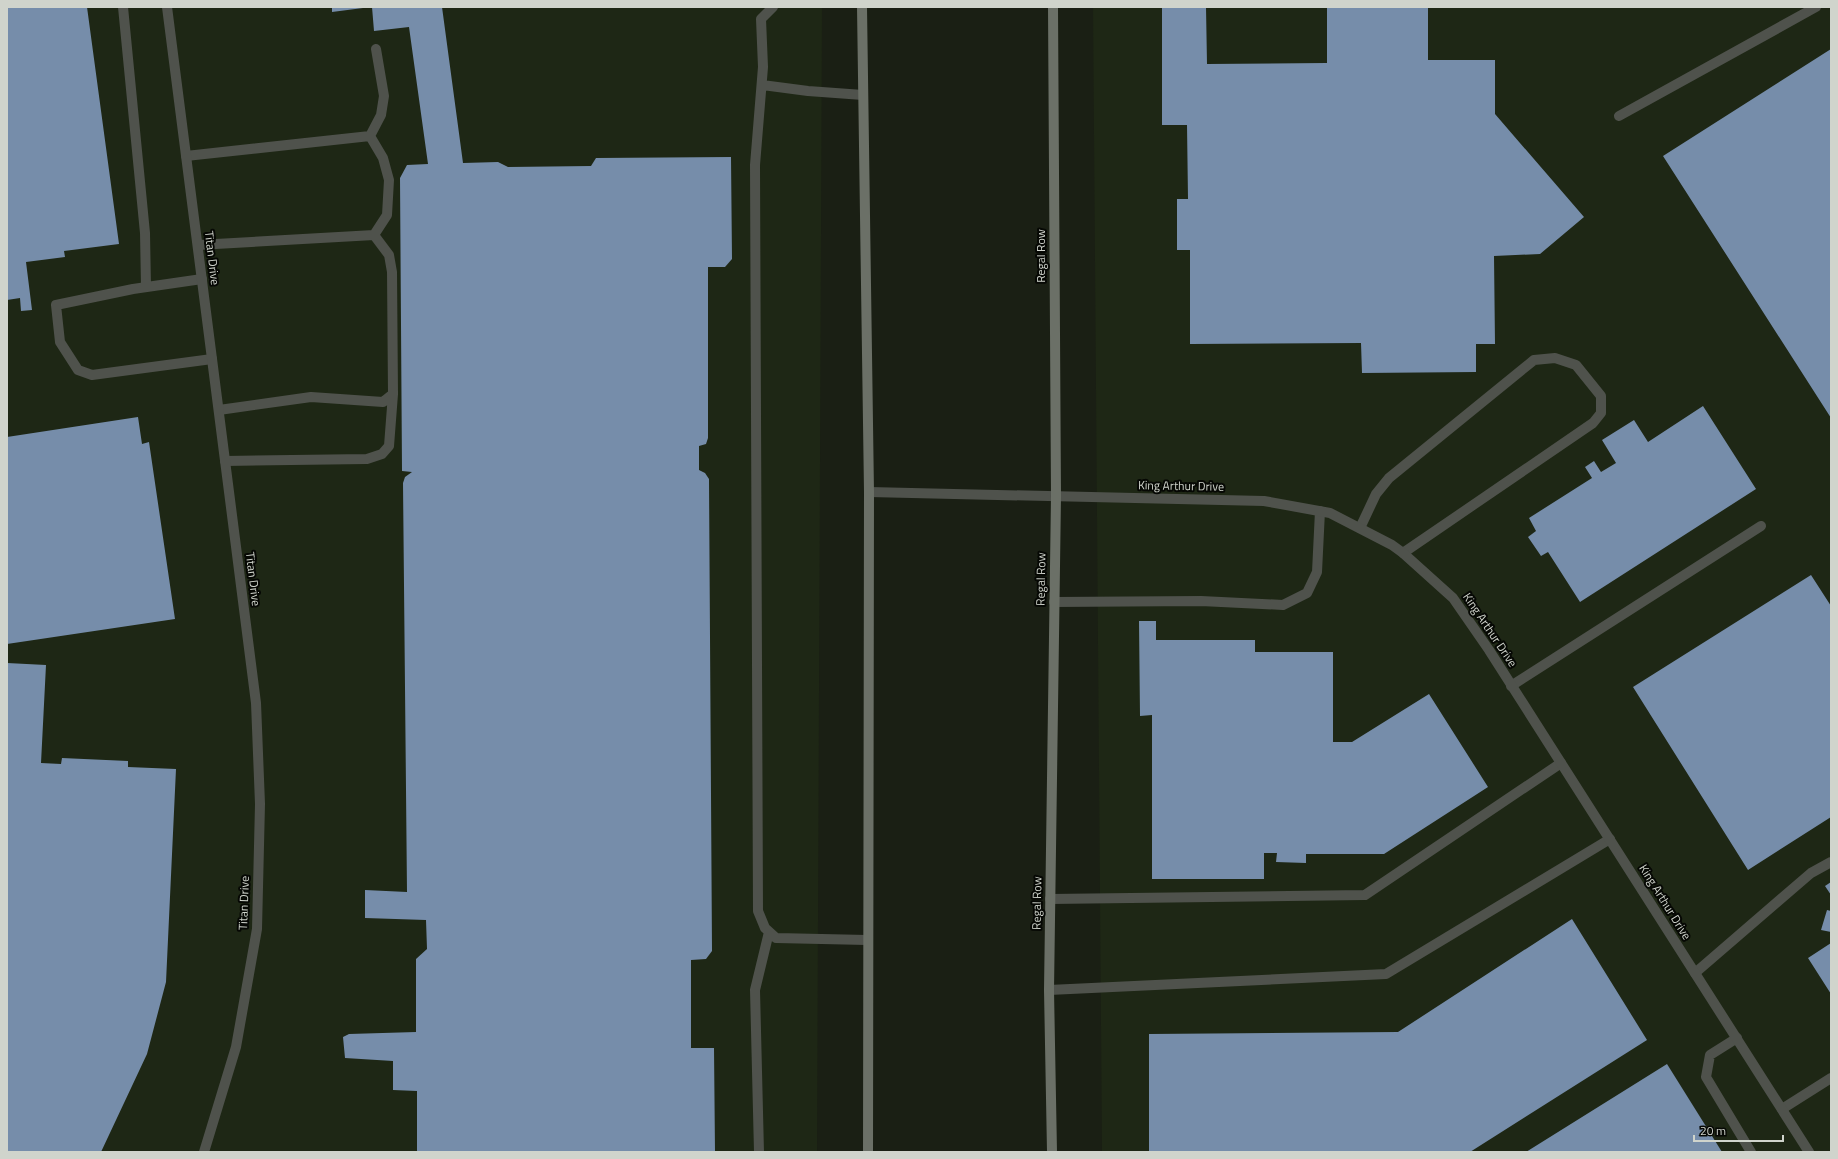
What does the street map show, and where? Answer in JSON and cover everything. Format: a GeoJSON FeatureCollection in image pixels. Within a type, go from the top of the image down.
{"type":"FeatureCollection","features":[{"type":"Feature","properties":{"kind":"main road"},"geometry":{"type":"LineString","coordinates":[[862,7],[869,492],[867,940],[868,1152]]}},
{"type":"Feature","properties":{"kind":"main road","name":"Regal Row"},"geometry":{"type":"LineString","coordinates":[[1052,1152],[1049,990],[1056,496],[1053,7]]}},
{"type":"Feature","properties":{"kind":"street"},"geometry":{"type":"LineString","coordinates":[[123,7],[145,233],[146,287]]}},
{"type":"Feature","properties":{"kind":"street","name":"Titan Drive"},"geometry":{"type":"LineString","coordinates":[[167,7],[256,703],[260,804],[257,929],[236,1047],[204,1152]]}},
{"type":"Feature","properties":{"kind":"street"},"geometry":{"type":"LineString","coordinates":[[773,7],[761,19],[763,67],[755,165],[758,911],[765,928],[776,938],[867,940]]}},
{"type":"Feature","properties":{"kind":"street"},"geometry":{"type":"LineString","coordinates":[[1619,116],[1816,7]]}},
{"type":"Feature","properties":{"kind":"street"},"geometry":{"type":"LineString","coordinates":[[370,136],[381,115],[384,96],[376,49]]}},
{"type":"Feature","properties":{"kind":"street"},"geometry":{"type":"LineString","coordinates":[[762,85],[808,91],[864,95]]}},
{"type":"Feature","properties":{"kind":"street"},"geometry":{"type":"LineString","coordinates":[[186,156],[370,136]]}},
{"type":"Feature","properties":{"kind":"street"},"geometry":{"type":"LineString","coordinates":[[370,136],[383,158],[389,180],[387,215],[374,235]]}},
{"type":"Feature","properties":{"kind":"street"},"geometry":{"type":"LineString","coordinates":[[198,245],[374,235]]}},
{"type":"Feature","properties":{"kind":"street"},"geometry":{"type":"LineString","coordinates":[[225,462],[367,459],[382,454],[389,446],[393,394],[392,272],[389,255],[374,235]]}},
{"type":"Feature","properties":{"kind":"street"},"geometry":{"type":"LineString","coordinates":[[202,279],[146,287],[56,305],[60,342],[78,370],[92,375],[212,360]]}},
{"type":"Feature","properties":{"kind":"street"},"geometry":{"type":"LineString","coordinates":[[1360,528],[1376,494],[1389,478],[1534,360],[1555,358],[1576,365],[1601,396],[1601,413],[1593,423],[1403,553]]}},
{"type":"Feature","properties":{"kind":"street"},"geometry":{"type":"LineString","coordinates":[[218,410],[311,397],[383,402],[393,394]]}},
{"type":"Feature","properties":{"kind":"street","name":"King Arthur Drive"},"geometry":{"type":"LineString","coordinates":[[869,492],[1264,501],[1330,513],[1392,545],[1453,598],[1512,686],[1809,1152]]}},
{"type":"Feature","properties":{"kind":"street"},"geometry":{"type":"LineString","coordinates":[[1054,602],[1201,600],[1283,605],[1306,593],[1317,572],[1320,511]]}},
{"type":"Feature","properties":{"kind":"street"},"geometry":{"type":"LineString","coordinates":[[1512,686],[1762,526]]}},
{"type":"Feature","properties":{"kind":"street"},"geometry":{"type":"LineString","coordinates":[[1050,899],[1365,895],[1561,763]]}},
{"type":"Feature","properties":{"kind":"street"},"geometry":{"type":"LineString","coordinates":[[1049,990],[1386,974],[1610,839]]}},
{"type":"Feature","properties":{"kind":"street"},"geometry":{"type":"LineString","coordinates":[[1695,973],[1811,873],[1831,862]]}},
{"type":"Feature","properties":{"kind":"street"},"geometry":{"type":"LineString","coordinates":[[759,1152],[755,990],[769,932]]}},
{"type":"Feature","properties":{"kind":"street"},"geometry":{"type":"LineString","coordinates":[[1737,1038],[1710,1055],[1706,1077],[1751,1152]]}},
{"type":"Feature","properties":{"kind":"street"},"geometry":{"type":"LineString","coordinates":[[1782,1109],[1831,1078]]}},
{"type":"Feature","properties":{"kind":"shaded area"},"geometry":{"type":"Polygon","coordinates":[[[7,7],[822,7],[817,1152],[7,1152],[7,7]]]}},
{"type":"Feature","properties":{"kind":"shaded area"},"geometry":{"type":"Polygon","coordinates":[[[1093,7],[1831,7],[1831,1152],[1102,1152],[1093,7]]]}},
{"type":"Feature","properties":{"kind":"building"},"geometry":{"type":"Polygon","coordinates":[[[7,7],[87,7],[119,244],[64,251],[65,257],[26,262],[32,310],[21,311],[20,298],[7,300],[7,7]]]}},
{"type":"Feature","properties":{"kind":"building"},"geometry":{"type":"Polygon","coordinates":[[[332,7],[363,7],[363,8],[332,12],[332,7]]]}},
{"type":"Feature","properties":{"kind":"building"},"geometry":{"type":"Polygon","coordinates":[[[372,7],[442,7],[463,163],[498,162],[508,167],[591,166],[596,158],[731,157],[732,259],[725,267],[708,267],[708,438],[706,444],[699,446],[699,470],[705,473],[709,479],[712,951],[706,959],[691,960],[691,1048],[714,1048],[715,1152],[417,1152],[417,1091],[393,1090],[393,1061],[345,1058],[343,1037],[349,1034],[416,1032],[416,959],[427,949],[426,920],[365,918],[365,890],[407,892],[403,483],[405,477],[412,472],[402,471],[400,178],[407,165],[428,164],[409,27],[374,31],[372,7]]]}},
{"type":"Feature","properties":{"kind":"building"},"geometry":{"type":"Polygon","coordinates":[[[1162,7],[1206,7],[1207,64],[1327,63],[1327,7],[1428,7],[1428,60],[1495,60],[1495,114],[1584,217],[1540,254],[1494,256],[1495,344],[1476,344],[1476,372],[1362,373],[1361,343],[1190,344],[1190,250],[1177,250],[1177,199],[1188,199],[1187,125],[1162,125],[1162,7]]]}},
{"type":"Feature","properties":{"kind":"building"},"geometry":{"type":"Polygon","coordinates":[[[1831,49],[1831,418],[1663,156],[1831,49]]]}},
{"type":"Feature","properties":{"kind":"building"},"geometry":{"type":"Polygon","coordinates":[[[1703,406],[1756,489],[1580,602],[1548,552],[1541,556],[1528,537],[1536,531],[1529,518],[1592,478],[1585,467],[1594,461],[1601,472],[1616,463],[1602,440],[1634,420],[1648,442],[1703,406]]]}},
{"type":"Feature","properties":{"kind":"building"},"geometry":{"type":"Polygon","coordinates":[[[138,417],[142,444],[149,442],[175,619],[7,644],[7,437],[138,417]]]}},
{"type":"Feature","properties":{"kind":"building"},"geometry":{"type":"Polygon","coordinates":[[[1811,575],[1831,606],[1831,817],[1748,870],[1633,687],[1811,575]]]}},
{"type":"Feature","properties":{"kind":"building"},"geometry":{"type":"Polygon","coordinates":[[[1139,621],[1156,621],[1156,640],[1255,640],[1255,652],[1333,652],[1333,742],[1352,742],[1429,694],[1488,787],[1384,854],[1306,854],[1306,863],[1276,862],[1277,853],[1264,853],[1264,879],[1152,879],[1152,715],[1140,716],[1139,621]]]}},
{"type":"Feature","properties":{"kind":"building"},"geometry":{"type":"Polygon","coordinates":[[[7,663],[46,665],[41,763],[61,764],[62,758],[128,761],[128,767],[176,769],[166,982],[147,1054],[101,1152],[7,1152],[7,663]]]}},
{"type":"Feature","properties":{"kind":"building"},"geometry":{"type":"Polygon","coordinates":[[[1831,882],[1831,895],[1825,886],[1831,882]]]}},
{"type":"Feature","properties":{"kind":"building"},"geometry":{"type":"Polygon","coordinates":[[[1827,910],[1831,911],[1831,932],[1821,930],[1827,910]]]}},
{"type":"Feature","properties":{"kind":"building"},"geometry":{"type":"Polygon","coordinates":[[[1572,919],[1647,1040],[1470,1152],[1149,1152],[1149,1034],[1398,1032],[1572,919]]]}},
{"type":"Feature","properties":{"kind":"building"},"geometry":{"type":"Polygon","coordinates":[[[1831,943],[1831,994],[1808,958],[1831,943]]]}},
{"type":"Feature","properties":{"kind":"building"},"geometry":{"type":"Polygon","coordinates":[[[1667,1064],[1722,1152],[1526,1152],[1667,1064]]]}}]}
